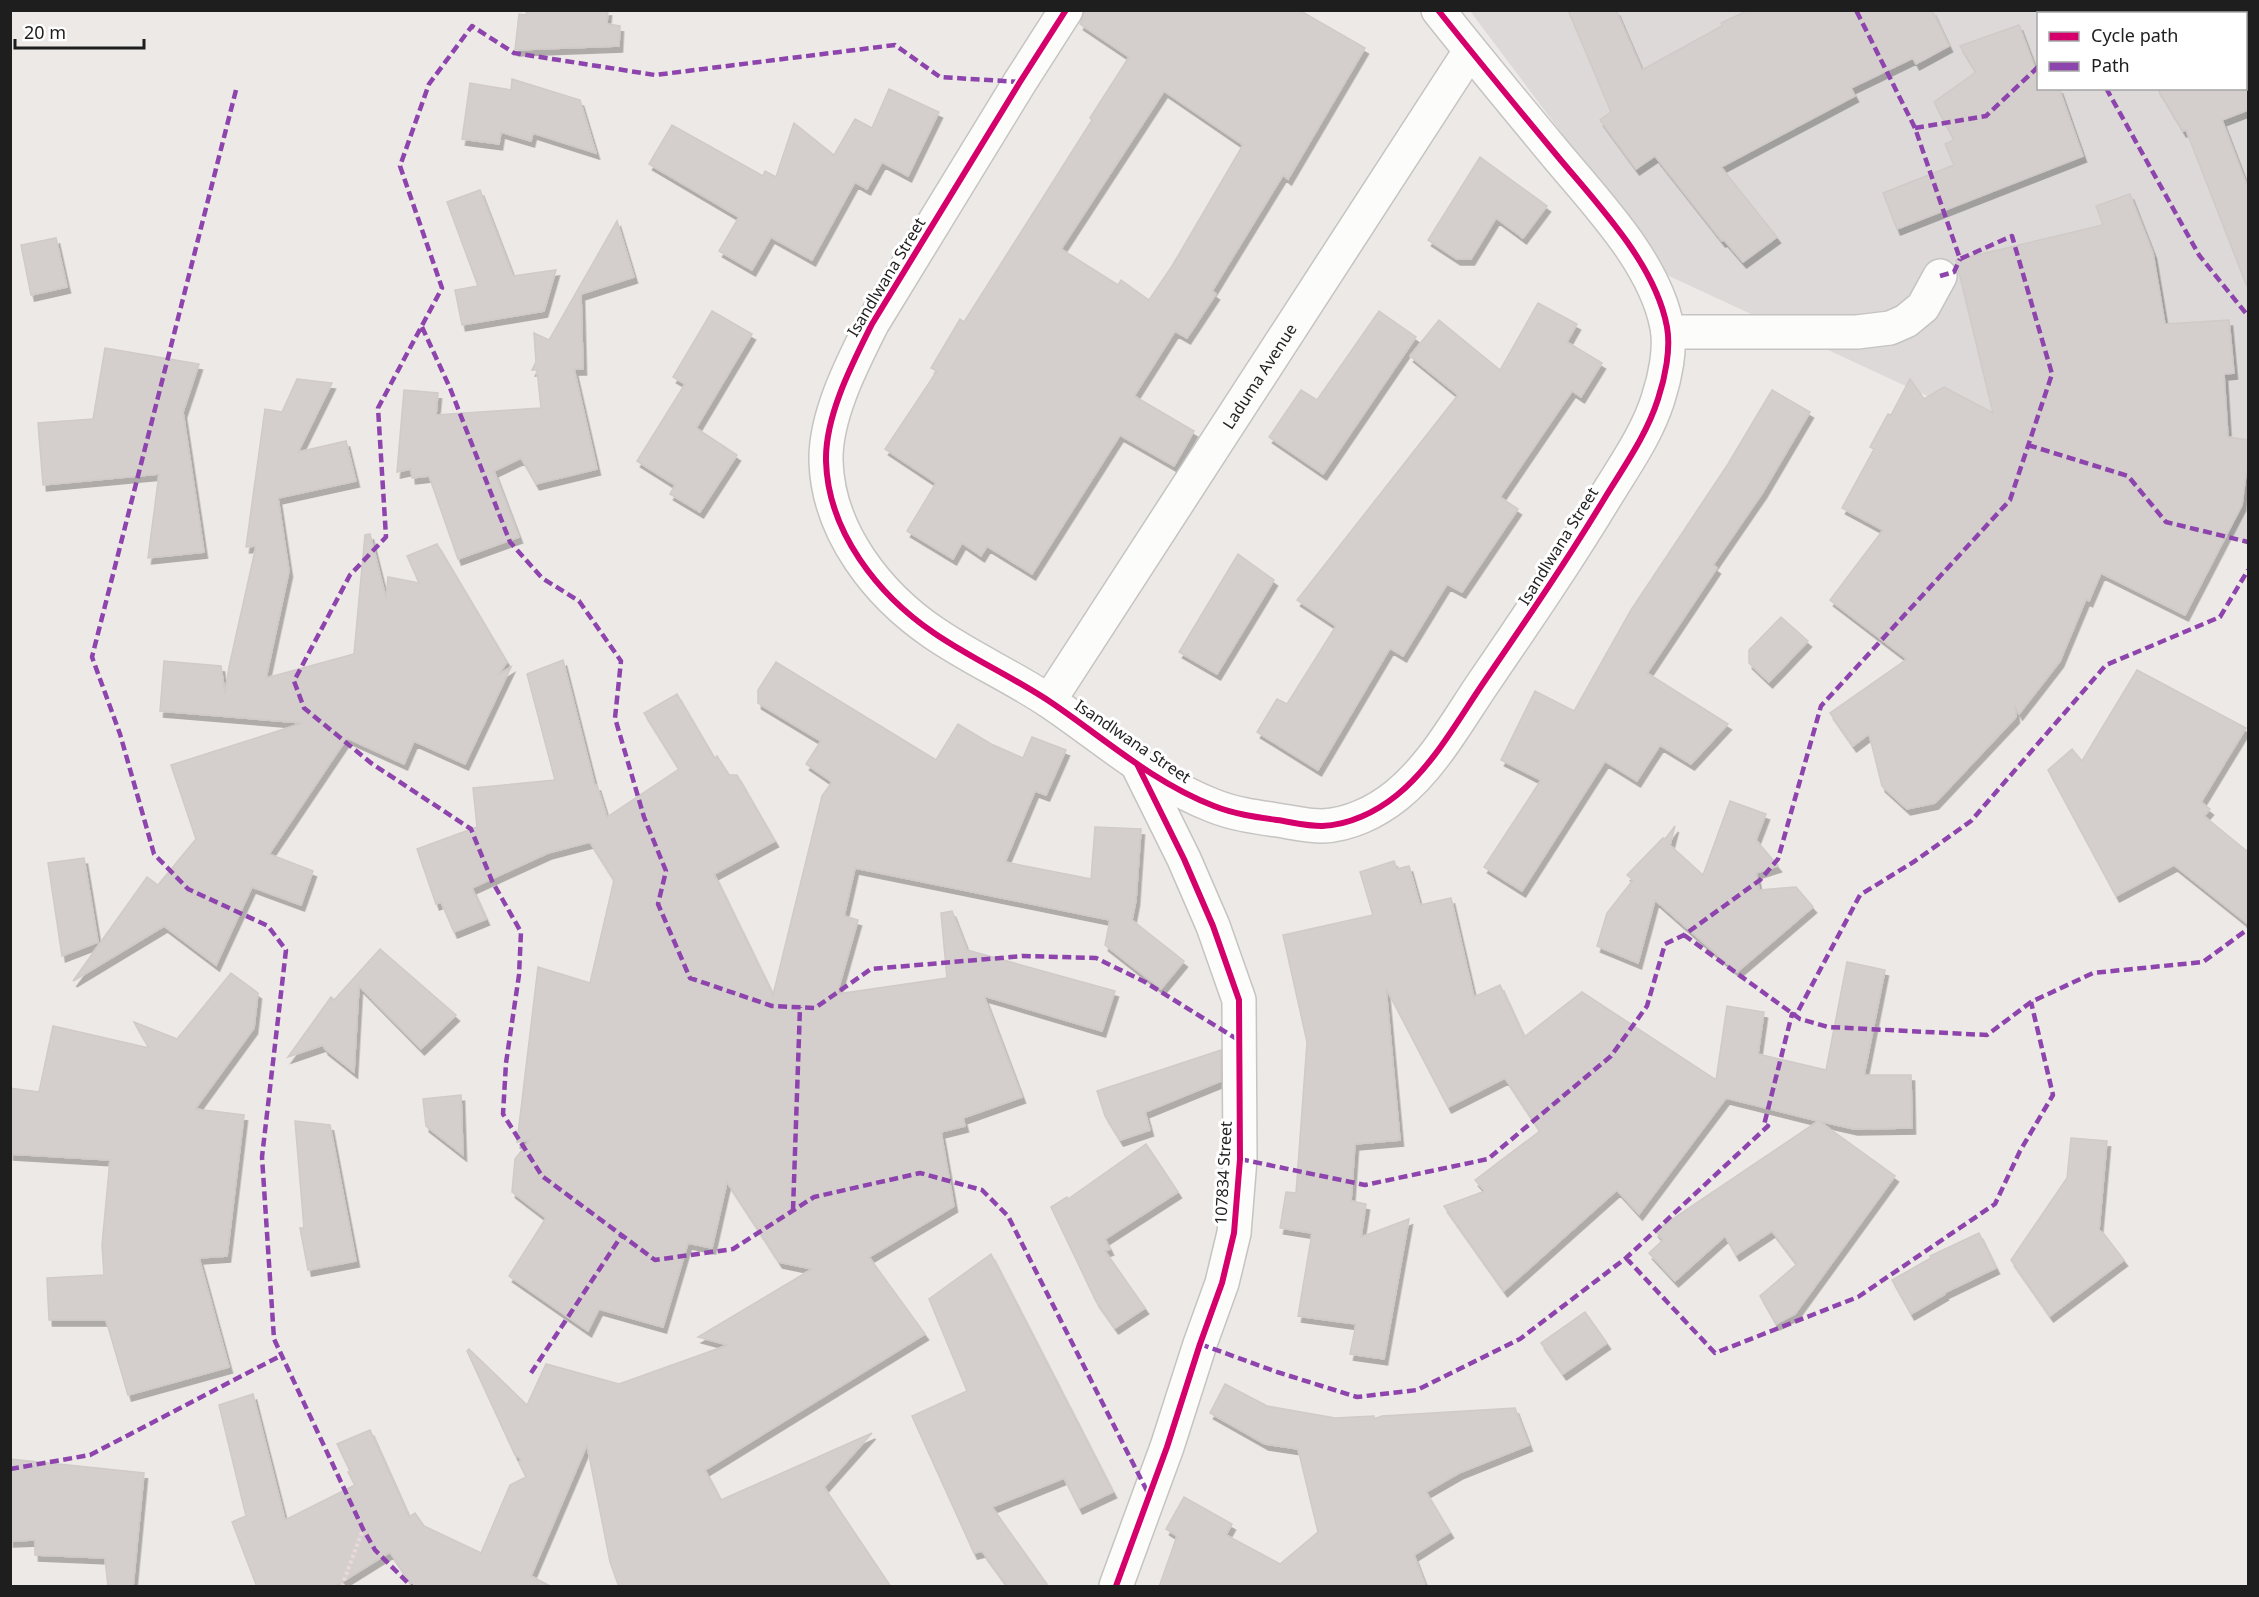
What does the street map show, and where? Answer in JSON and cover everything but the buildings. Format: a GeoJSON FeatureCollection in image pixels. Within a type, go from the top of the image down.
{"type":"FeatureCollection","features":[{"type":"Feature","properties":{"kind":"street","name":"Isandlwana Street"},"geometry":{"type":"LineString","coordinates":[[1066,10],[872,324],[852,363],[835,407],[826,458],[829,486],[836,511],[849,544],[875,580],[895,602],[934,633],[1049,700],[1137,764],[1185,793],[1217,808],[1253,817],[1321,826],[1353,821],[1374,811],[1397,795],[1425,766],[1562,569],[1641,437],[1658,400],[1666,369],[1668,332],[1653,284],[1620,233],[1438,10]]}},
{"type":"Feature","properties":{"kind":"street","name":"Laduma Avenue"},"geometry":{"type":"LineString","coordinates":[[1049,700],[1470,51]]}},
{"type":"Feature","properties":{"kind":"street"},"geometry":{"type":"LineString","coordinates":[[1668,332],[1857,332],[1890,328],[1906,321],[1923,307],[1940,276]]}},
{"type":"Feature","properties":{"kind":"street","name":"107834 Street"},"geometry":{"type":"LineString","coordinates":[[1116,1587],[1167,1447],[1222,1283],[1234,1233],[1240,1159],[1239,1000],[1213,927],[1188,868],[1137,764]]}},
{"type":"Feature","properties":{"kind":"path"},"geometry":{"type":"LineString","coordinates":[[342,1587],[363,1529]]}},
{"type":"Feature","properties":{"kind":"shaded area"},"geometry":{"type":"Polygon","coordinates":[[[1470,11],[2248,11],[2248,545],[1669,276],[1470,11]]]}},
{"type":"Feature","properties":{"kind":"marked path"},"geometry":{"type":"LineString","coordinates":[[1240,1159],[1365,1185],[1488,1159],[1611,1056],[1647,1006],[1665,944],[1684,935],[1760,880],[1778,859],[1821,706],[2010,500],[2052,374],[2012,236],[1960,259],[1915,128],[1856,10]]}},
{"type":"Feature","properties":{"kind":"marked path"},"geometry":{"type":"LineString","coordinates":[[1020,82],[940,77],[895,45],[655,75],[514,53],[472,26],[429,84],[400,166],[442,288],[378,408],[386,537],[350,575],[294,681],[304,708],[371,763],[471,829],[492,881],[521,932],[519,975],[506,1063],[503,1114],[542,1176],[655,1260],[733,1249],[814,1197],[920,1173],[982,1190],[1008,1216],[1149,1495]]}},
{"type":"Feature","properties":{"kind":"marked path"},"geometry":{"type":"LineString","coordinates":[[1915,128],[1986,116],[2037,68]]}},
{"type":"Feature","properties":{"kind":"marked path"},"geometry":{"type":"LineString","coordinates":[[236,90],[92,657],[120,734],[154,854],[188,889],[268,926],[286,950],[262,1157],[274,1339],[363,1529],[375,1550],[411,1586]]}},
{"type":"Feature","properties":{"kind":"marked path"},"geometry":{"type":"LineString","coordinates":[[2107,90],[2199,255],[2248,316]]}},
{"type":"Feature","properties":{"kind":"marked path"},"geometry":{"type":"LineString","coordinates":[[1940,276],[1954,272],[1960,259]]}},
{"type":"Feature","properties":{"kind":"marked path"},"geometry":{"type":"LineString","coordinates":[[422,327],[450,388],[510,542],[542,578],[579,601],[621,661],[615,718],[644,817],[666,871],[658,904],[690,978],[772,1006],[815,1008],[871,969],[1023,956],[1096,958],[1145,982],[1240,1041]]}},
{"type":"Feature","properties":{"kind":"marked path"},"geometry":{"type":"LineString","coordinates":[[2028,445],[2128,476],[2166,522],[2248,542]]}},
{"type":"Feature","properties":{"kind":"marked path"},"geometry":{"type":"LineString","coordinates":[[1200,1344],[1277,1372],[1357,1397],[1417,1390],[1520,1339],[1626,1258],[1768,1126],[1764,1125],[1792,1014],[1796,1015],[1860,895],[1915,861],[1971,821],[2106,665],[2220,617],[2248,570]]}},
{"type":"Feature","properties":{"kind":"marked path"},"geometry":{"type":"LineString","coordinates":[[1684,935],[1800,1019],[1828,1027],[1987,1035],[2031,1002],[2093,973],[2203,962],[2248,929]]}},
{"type":"Feature","properties":{"kind":"marked path"},"geometry":{"type":"LineString","coordinates":[[1626,1258],[1715,1353],[1858,1297],[1995,1204],[2020,1151],[2053,1095],[2031,1002]]}},
{"type":"Feature","properties":{"kind":"marked path"},"geometry":{"type":"LineString","coordinates":[[793,1210],[800,1007]]}},
{"type":"Feature","properties":{"kind":"marked path"},"geometry":{"type":"LineString","coordinates":[[531,1373],[622,1235]]}},
{"type":"Feature","properties":{"kind":"marked path"},"geometry":{"type":"LineString","coordinates":[[10,1469],[90,1455],[282,1355]]}},
{"type":"Feature","properties":{"kind":"cycle path"},"geometry":{"type":"LineString","coordinates":[[1066,10],[872,324],[848,373],[835,408],[827,444],[829,487],[836,512],[846,537],[860,559],[876,581],[913,618],[948,642],[1052,703],[1150,773],[1222,809],[1305,825],[1322,826],[1352,820],[1380,807],[1397,795],[1423,770],[1456,725],[1562,566],[1635,449],[1648,425],[1661,391],[1667,363],[1667,327],[1650,279],[1637,256],[1605,212],[1438,10]]}},
{"type":"Feature","properties":{"kind":"cycle path"},"geometry":{"type":"LineString","coordinates":[[1116,1586],[1167,1447],[1222,1283],[1234,1233],[1240,1159],[1239,1000],[1213,926],[1184,859],[1137,764]]}}]}
